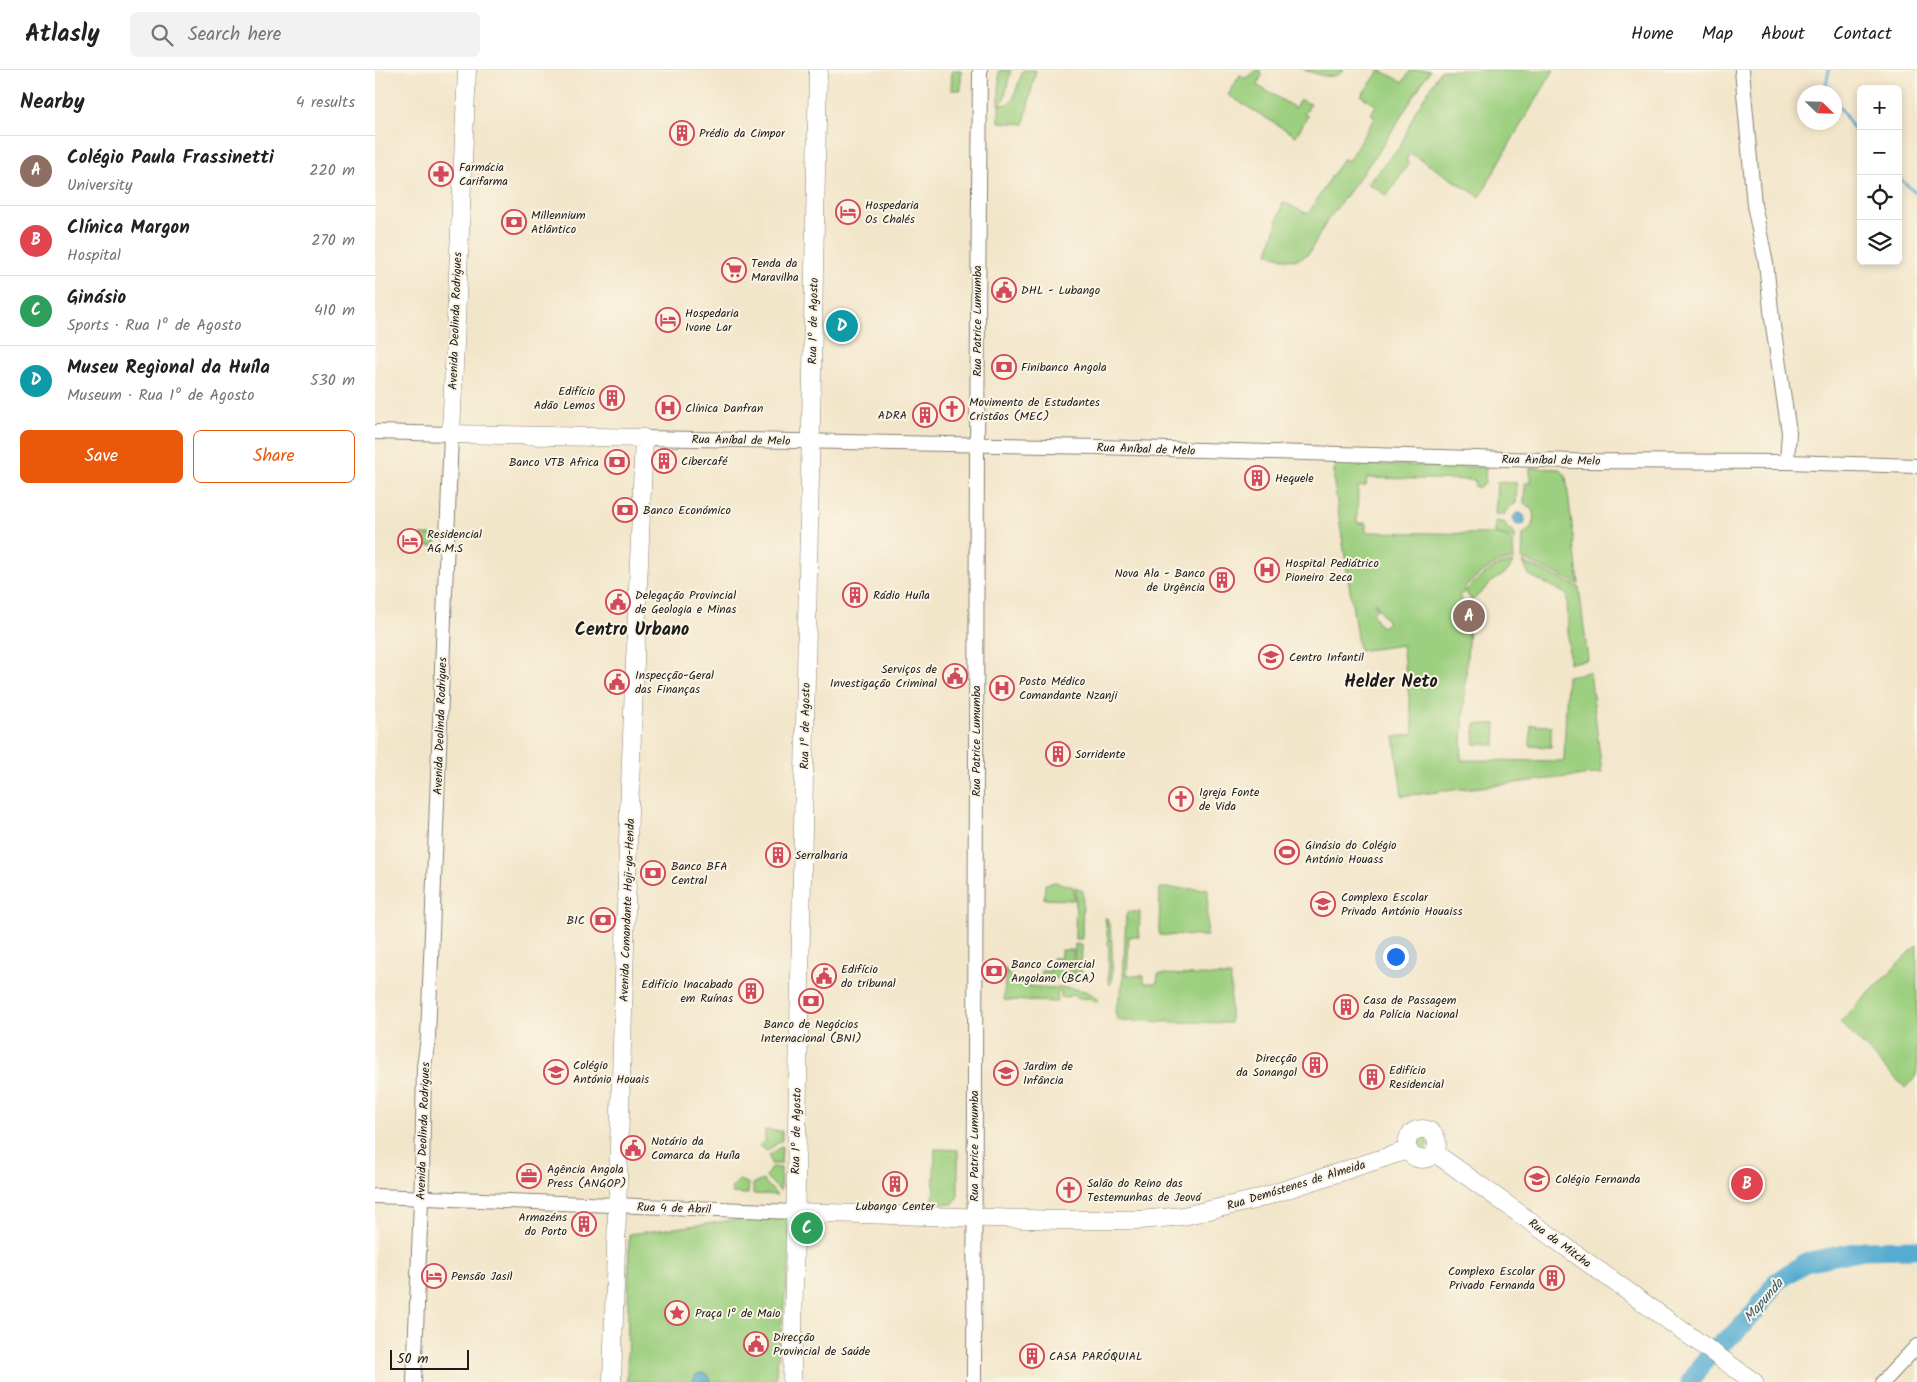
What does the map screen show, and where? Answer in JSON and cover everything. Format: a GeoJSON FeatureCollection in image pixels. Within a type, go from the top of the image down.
{"type":"FeatureCollection","features":[{"type":"Feature","properties":{"kind":"main road","name":"Avenida Deolinda Rodrigues"},"geometry":{"type":"LineString","coordinates":[[451,434],[467,70]]}},
{"type":"Feature","properties":{"kind":"main road","name":"Rua 1º de Agosto"},"geometry":{"type":"LineString","coordinates":[[791,1382],[819,70]]}},
{"type":"Feature","properties":{"kind":"main road","name":"Rua Aníbal de Melo"},"geometry":{"type":"LineString","coordinates":[[451,434],[643,438]]}},
{"type":"Feature","properties":{"kind":"main road","name":"Avenida Comandante Hoji-ya-Henda"},"geometry":{"type":"LineString","coordinates":[[612,1382],[643,438]]}},
{"type":"Feature","properties":{"kind":"main road"},"geometry":{"type":"LineString","coordinates":[[1420,1128],[1431,1132],[1436,1138],[1437,1146],[1435,1153],[1426,1159],[1420,1159],[1411,1155],[1408,1150],[1407,1141],[1411,1132],[1420,1128]]}},
{"type":"Feature","properties":{"kind":"main road","name":"Rua Demóstenes de Almeida"},"geometry":{"type":"LineString","coordinates":[[973,1217],[1105,1220],[1183,1216],[1254,1200],[1408,1150]]}},
{"type":"Feature","properties":{"kind":"main road","name":"Rua da Mitcha"},"geometry":{"type":"LineString","coordinates":[[1435,1153],[1754,1382]]}},
{"type":"Feature","properties":{"kind":"main road","name":"Rua 4 de Abril"},"geometry":{"type":"LineString","coordinates":[[795,1212],[973,1217]]}},
{"type":"Feature","properties":{"kind":"street","name":"Rua Patrice Lumumba"},"geometry":{"type":"LineString","coordinates":[[974,1382],[973,1217],[977,444],[981,70]]}},
{"type":"Feature","properties":{"kind":"street"},"geometry":{"type":"LineString","coordinates":[[1742,70],[1754,205],[1766,263],[1779,372],[1789,432],[1787,462]]}},
{"type":"Feature","properties":{"kind":"street","name":"Rua Aníbal de Melo"},"geometry":{"type":"LineString","coordinates":[[375,432],[451,434]]}},
{"type":"Feature","properties":{"kind":"street","name":"Avenida Deolinda Rodrigues"},"geometry":{"type":"LineString","coordinates":[[414,1382],[424,1066],[428,1038],[451,434]]}},
{"type":"Feature","properties":{"kind":"street","name":"Rua Aníbal de Melo"},"geometry":{"type":"LineString","coordinates":[[643,438],[977,444],[1574,461],[1787,462],[1917,466]]}},
{"type":"Feature","properties":{"kind":"street","name":"Rua 4 de Abril"},"geometry":{"type":"LineString","coordinates":[[375,1196],[795,1212]]}},
{"type":"Feature","properties":{"kind":"street"},"geometry":{"type":"LineString","coordinates":[[1883,1382],[1909,1352],[1917,1346]]}},
{"type":"Feature","properties":{"kind":"green space"},"geometry":{"type":"Polygon","coordinates":[[[952,70],[961,70],[961,90],[951,90],[952,70]]]}},
{"type":"Feature","properties":{"kind":"green space"},"geometry":{"type":"Polygon","coordinates":[[[999,70],[1011,70],[1004,99],[1000,105],[1008,104],[1013,99],[1023,70],[1036,70],[1024,124],[999,122],[999,70]]]}},
{"type":"Feature","properties":{"kind":"green space"},"geometry":{"type":"Polygon","coordinates":[[[1256,70],[1260,70],[1262,75],[1257,85],[1295,108],[1300,100],[1311,104],[1304,114],[1308,116],[1296,136],[1228,95],[1240,75],[1246,78],[1256,70]]]}},
{"type":"Feature","properties":{"kind":"green space"},"geometry":{"type":"Polygon","coordinates":[[[1304,70],[1344,70],[1335,76],[1330,76],[1304,70]]]}},
{"type":"Feature","properties":{"kind":"green space"},"geometry":{"type":"Polygon","coordinates":[[[1380,70],[1403,82],[1411,70],[1430,70],[1386,141],[1327,221],[1309,253],[1294,260],[1268,253],[1283,202],[1308,214],[1343,158],[1348,161],[1375,117],[1371,114],[1376,105],[1361,96],[1380,70]]]}},
{"type":"Feature","properties":{"kind":"green space"},"geometry":{"type":"Polygon","coordinates":[[[1441,70],[1554,70],[1480,197],[1410,153],[1406,161],[1409,163],[1387,196],[1367,183],[1400,147],[1415,112],[1441,70]]]}},
{"type":"Feature","properties":{"kind":"green space"},"geometry":{"type":"Polygon","coordinates":[[[1340,464],[1486,467],[1485,484],[1480,487],[1475,487],[1475,480],[1367,478],[1366,486],[1358,487],[1357,523],[1366,523],[1366,532],[1493,534],[1507,537],[1513,542],[1514,560],[1500,563],[1486,570],[1469,584],[1459,596],[1469,612],[1461,760],[1564,761],[1567,676],[1590,672],[1602,773],[1402,796],[1394,737],[1414,734],[1402,645],[1359,651],[1334,483],[1334,469],[1340,464]],[[1375,602],[1378,609],[1372,613],[1381,627],[1388,623],[1375,602]]]}},
{"type":"Feature","properties":{"kind":"green space"},"geometry":{"type":"Polygon","coordinates":[[[1530,468],[1560,469],[1566,476],[1579,584],[1522,559],[1523,534],[1534,523],[1532,510],[1524,503],[1525,483],[1530,483],[1530,468]]]}},
{"type":"Feature","properties":{"kind":"green space"},"geometry":{"type":"Polygon","coordinates":[[[1497,482],[1517,483],[1516,503],[1507,509],[1504,515],[1495,514],[1497,482]]]}},
{"type":"Feature","properties":{"kind":"green space"},"geometry":{"type":"Polygon","coordinates":[[[1495,521],[1504,522],[1507,528],[1515,534],[1515,540],[1495,533],[1495,521]]]}},
{"type":"Feature","properties":{"kind":"green space"},"geometry":{"type":"Polygon","coordinates":[[[421,535],[437,535],[436,546],[421,545],[421,535]]]}},
{"type":"Feature","properties":{"kind":"green space"},"geometry":{"type":"Polygon","coordinates":[[[1523,562],[1579,587],[1588,660],[1569,663],[1567,596],[1529,575],[1523,562]]]}},
{"type":"Feature","properties":{"kind":"green space"},"geometry":{"type":"Polygon","coordinates":[[[1506,563],[1513,563],[1507,572],[1492,582],[1472,601],[1465,591],[1493,568],[1506,563]]]}},
{"type":"Feature","properties":{"kind":"green space"},"geometry":{"type":"Polygon","coordinates":[[[1475,724],[1496,724],[1495,745],[1474,744],[1475,724]]]}},
{"type":"Feature","properties":{"kind":"green space"},"geometry":{"type":"Polygon","coordinates":[[[1531,725],[1551,726],[1551,747],[1530,746],[1531,725]]]}},
{"type":"Feature","properties":{"kind":"green space"},"geometry":{"type":"Polygon","coordinates":[[[1056,882],[1074,887],[1074,900],[1044,899],[1045,884],[1056,882]]]}},
{"type":"Feature","properties":{"kind":"green space"},"geometry":{"type":"Polygon","coordinates":[[[1076,887],[1083,891],[1082,939],[1075,939],[1076,887]]]}},
{"type":"Feature","properties":{"kind":"green space"},"geometry":{"type":"Polygon","coordinates":[[[1160,888],[1208,889],[1207,936],[1159,935],[1160,888]]]}},
{"type":"Feature","properties":{"kind":"green space"},"geometry":{"type":"Polygon","coordinates":[[[1128,912],[1140,912],[1139,937],[1129,936],[1127,975],[1144,976],[1144,983],[1157,983],[1158,974],[1231,976],[1230,1023],[1121,1021],[1117,1019],[1115,1011],[1123,983],[1126,915],[1128,912]]]}},
{"type":"Feature","properties":{"kind":"green space"},"geometry":{"type":"Polygon","coordinates":[[[1105,918],[1107,918],[1112,941],[1112,981],[1110,985],[1108,983],[1109,950],[1105,918]]]}},
{"type":"Feature","properties":{"kind":"green space"},"geometry":{"type":"Polygon","coordinates":[[[1075,944],[1082,945],[1081,979],[1074,979],[1075,944]]]}},
{"type":"Feature","properties":{"kind":"green space"},"geometry":{"type":"Polygon","coordinates":[[[1917,945],[1917,1076],[1905,1088],[1840,1022],[1917,945]]]}},
{"type":"Feature","properties":{"kind":"green space"},"geometry":{"type":"Polygon","coordinates":[[[1061,950],[1073,950],[1072,979],[1041,978],[1041,971],[1051,971],[1052,958],[1061,958],[1061,950]]]}},
{"type":"Feature","properties":{"kind":"green space"},"geometry":{"type":"Polygon","coordinates":[[[1005,968],[1013,978],[1023,984],[1037,987],[1078,989],[1090,993],[1098,1000],[1095,1002],[1089,998],[1078,999],[1073,995],[1064,998],[1061,997],[1061,992],[1058,991],[1057,1002],[1004,1000],[1005,968]]]}},
{"type":"Feature","properties":{"kind":"green space"},"geometry":{"type":"Polygon","coordinates":[[[765,1130],[782,1131],[782,1140],[767,1151],[759,1146],[765,1140],[765,1130]]]}},
{"type":"Feature","properties":{"kind":"green space"},"geometry":{"type":"Polygon","coordinates":[[[1424,1138],[1427,1139],[1427,1149],[1420,1150],[1417,1149],[1416,1142],[1417,1139],[1424,1138]]]}},
{"type":"Feature","properties":{"kind":"green space"},"geometry":{"type":"Polygon","coordinates":[[[782,1146],[781,1164],[771,1164],[769,1155],[782,1146]]]}},
{"type":"Feature","properties":{"kind":"green space"},"geometry":{"type":"Polygon","coordinates":[[[935,1149],[958,1150],[958,1196],[953,1204],[933,1203],[935,1149]]]}},
{"type":"Feature","properties":{"kind":"green space"},"geometry":{"type":"Polygon","coordinates":[[[771,1167],[781,1168],[780,1191],[766,1177],[771,1167]]]}},
{"type":"Feature","properties":{"kind":"green space"},"geometry":{"type":"Polygon","coordinates":[[[739,1180],[749,1184],[748,1194],[731,1193],[732,1187],[739,1180]]]}},
{"type":"Feature","properties":{"kind":"green space"},"geometry":{"type":"Polygon","coordinates":[[[763,1180],[777,1195],[753,1194],[753,1184],[763,1180]]]}},
{"type":"Feature","properties":{"kind":"green space"},"geometry":{"type":"Polygon","coordinates":[[[795,1212],[775,1382],[627,1382],[629,1234],[795,1212]]]}},
{"type":"Feature","properties":{"kind":"water"},"geometry":{"type":"Polygon","coordinates":[[[1517,513],[1521,513],[1525,519],[1521,525],[1517,525],[1513,521],[1513,517],[1517,513]]]}},
{"type":"Feature","properties":{"kind":"water"},"geometry":{"type":"Polygon","coordinates":[[[697,1374],[708,1375],[712,1382],[692,1382],[697,1374]]]}},
{"type":"Feature","properties":{"kind":"waterway"},"geometry":{"type":"LineString","coordinates":[[1826,85],[1829,70]]}},
{"type":"Feature","properties":{"kind":"waterway"},"geometry":{"type":"LineString","coordinates":[[1842,111],[1857,134]]}},
{"type":"Feature","properties":{"kind":"waterway"},"geometry":{"type":"LineString","coordinates":[[1902,181],[1917,194]]}},
{"type":"Feature","properties":{"kind":"waterway","name":"Mapunda"},"geometry":{"type":"LineString","coordinates":[[1690,1382],[1713,1350],[1736,1332],[1755,1312],[1776,1282],[1806,1262],[1864,1250],[1917,1249]]}},
{"type":"Feature","properties":{"kind":"place","name":"Prédio da Cimpor"},"geometry":{"type":"Point","coordinates":[682,133]}},
{"type":"Feature","properties":{"kind":"place","name":"Farmácia Carifarma"},"geometry":{"type":"Point","coordinates":[441,174]}},
{"type":"Feature","properties":{"kind":"place","name":"Hospedaria Os Chalés"},"geometry":{"type":"Point","coordinates":[848,212]}},
{"type":"Feature","properties":{"kind":"place","name":"Millennium Atlântico"},"geometry":{"type":"Point","coordinates":[514,222]}},
{"type":"Feature","properties":{"kind":"place","name":"Tenda da Maravilha"},"geometry":{"type":"Point","coordinates":[734,270]}},
{"type":"Feature","properties":{"kind":"place","name":"DHL - Lubango"},"geometry":{"type":"Point","coordinates":[1004,290]}},
{"type":"Feature","properties":{"kind":"place","name":"Hospedaria Ivone Lar"},"geometry":{"type":"Point","coordinates":[668,320]}},
{"type":"Feature","properties":{"kind":"place","name":"Museu Regional da Huíla"},"geometry":{"type":"Point","coordinates":[842,326]}},
{"type":"Feature","properties":{"kind":"place","name":"Finibanco Angola"},"geometry":{"type":"Point","coordinates":[1004,367]}},
{"type":"Feature","properties":{"kind":"place","name":"Edifício Adão Lemos"},"geometry":{"type":"Point","coordinates":[612,398]}},
{"type":"Feature","properties":{"kind":"place","name":"Clínica Danfran"},"geometry":{"type":"Point","coordinates":[668,408]}},
{"type":"Feature","properties":{"kind":"place","name":"Movimento de Estudantes Cristãos (MEC)"},"geometry":{"type":"Point","coordinates":[952,409]}},
{"type":"Feature","properties":{"kind":"place","name":"ADRA"},"geometry":{"type":"Point","coordinates":[925,415]}},
{"type":"Feature","properties":{"kind":"place","name":"Cibercafé"},"geometry":{"type":"Point","coordinates":[664,461]}},
{"type":"Feature","properties":{"kind":"place","name":"Banco VTB Africa"},"geometry":{"type":"Point","coordinates":[617,462]}},
{"type":"Feature","properties":{"kind":"place","name":"Hequele"},"geometry":{"type":"Point","coordinates":[1257,478]}},
{"type":"Feature","properties":{"kind":"place","name":"Banco Económico"},"geometry":{"type":"Point","coordinates":[625,510]}},
{"type":"Feature","properties":{"kind":"place","name":"Residencial AG.M.S"},"geometry":{"type":"Point","coordinates":[410,541]}},
{"type":"Feature","properties":{"kind":"place","name":"Hospital Pediátrico Pioneiro Zeca"},"geometry":{"type":"Point","coordinates":[1267,570]}},
{"type":"Feature","properties":{"kind":"place","name":"Nova Ala - Banco de Urgência"},"geometry":{"type":"Point","coordinates":[1222,580]}},
{"type":"Feature","properties":{"kind":"place","name":"Rádio Huíla"},"geometry":{"type":"Point","coordinates":[855,595]}},
{"type":"Feature","properties":{"kind":"place","name":"Delegação Provincial de Geologia e Minas"},"geometry":{"type":"Point","coordinates":[618,602]}},
{"type":"Feature","properties":{"kind":"place","name":"Colégio Paula Frassinetti"},"geometry":{"type":"Point","coordinates":[1469,616]}},
{"type":"Feature","properties":{"kind":"place","name":"Centro Infantil"},"geometry":{"type":"Point","coordinates":[1271,657]}},
{"type":"Feature","properties":{"kind":"place","name":"Serviços de Investigação Criminal"},"geometry":{"type":"Point","coordinates":[955,676]}},
{"type":"Feature","properties":{"kind":"place","name":"Inspecção-Geral das Finanças"},"geometry":{"type":"Point","coordinates":[617,682]}},
{"type":"Feature","properties":{"kind":"place","name":"Posto Médico Comandante Nzanji"},"geometry":{"type":"Point","coordinates":[1002,688]}},
{"type":"Feature","properties":{"kind":"place","name":"Sorridente"},"geometry":{"type":"Point","coordinates":[1058,754]}},
{"type":"Feature","properties":{"kind":"place","name":"Igreja Fonte de Vida"},"geometry":{"type":"Point","coordinates":[1181,799]}},
{"type":"Feature","properties":{"kind":"place","name":"Ginásio do Colégio António Houass"},"geometry":{"type":"Point","coordinates":[1287,852]}},
{"type":"Feature","properties":{"kind":"place","name":"Serralharia"},"geometry":{"type":"Point","coordinates":[778,855]}},
{"type":"Feature","properties":{"kind":"place","name":"Banco BFA Central"},"geometry":{"type":"Point","coordinates":[653,873]}},
{"type":"Feature","properties":{"kind":"place","name":"Complexo Escolar Privado António Houaiss"},"geometry":{"type":"Point","coordinates":[1323,904]}},
{"type":"Feature","properties":{"kind":"place","name":"BIC"},"geometry":{"type":"Point","coordinates":[603,920]}},
{"type":"Feature","properties":{"kind":"place","name":"Banco Comercial Angolano (BCA)"},"geometry":{"type":"Point","coordinates":[994,971]}},
{"type":"Feature","properties":{"kind":"place","name":"Edifício do tribunal"},"geometry":{"type":"Point","coordinates":[824,976]}},
{"type":"Feature","properties":{"kind":"place","name":"Edifício Inacabado em Ruínas"},"geometry":{"type":"Point","coordinates":[751,991]}},
{"type":"Feature","properties":{"kind":"place","name":"Banco de Negócios Internacional (BNI)"},"geometry":{"type":"Point","coordinates":[811,1001]}},
{"type":"Feature","properties":{"kind":"place","name":"Casa de Passagem da Polícia Nacional"},"geometry":{"type":"Point","coordinates":[1346,1007]}},
{"type":"Feature","properties":{"kind":"place","name":"Direcção da Sonangol"},"geometry":{"type":"Point","coordinates":[1315,1065]}},
{"type":"Feature","properties":{"kind":"place","name":"Colégio António Houais"},"geometry":{"type":"Point","coordinates":[556,1072]}},
{"type":"Feature","properties":{"kind":"place","name":"Jardim de Infância"},"geometry":{"type":"Point","coordinates":[1006,1073]}},
{"type":"Feature","properties":{"kind":"place","name":"Edifício Residencial"},"geometry":{"type":"Point","coordinates":[1372,1077]}},
{"type":"Feature","properties":{"kind":"place","name":"Notário da Comarca da Huíla"},"geometry":{"type":"Point","coordinates":[633,1148]}},
{"type":"Feature","properties":{"kind":"place","name":"Agência Angola Press (ANGOP)"},"geometry":{"type":"Point","coordinates":[529,1176]}},
{"type":"Feature","properties":{"kind":"place","name":"Colégio Fernanda"},"geometry":{"type":"Point","coordinates":[1537,1179]}},
{"type":"Feature","properties":{"kind":"place","name":"Lubango Center"},"geometry":{"type":"Point","coordinates":[895,1184]}},
{"type":"Feature","properties":{"kind":"place","name":"Clínica Margon"},"geometry":{"type":"Point","coordinates":[1747,1184]}},
{"type":"Feature","properties":{"kind":"place","name":"Salão do Reino das Testemunhas de Jeová"},"geometry":{"type":"Point","coordinates":[1069,1190]}},
{"type":"Feature","properties":{"kind":"place","name":"Armazéns do Porto"},"geometry":{"type":"Point","coordinates":[584,1224]}},
{"type":"Feature","properties":{"kind":"place","name":"Ginásio"},"geometry":{"type":"Point","coordinates":[807,1228]}},
{"type":"Feature","properties":{"kind":"place","name":"Pensão Jasil"},"geometry":{"type":"Point","coordinates":[434,1276]}},
{"type":"Feature","properties":{"kind":"place","name":"Complexo Escolar Privado Fernanda"},"geometry":{"type":"Point","coordinates":[1552,1278]}},
{"type":"Feature","properties":{"kind":"place","name":"Praça 1º de Maio"},"geometry":{"type":"Point","coordinates":[677,1313]}},
{"type":"Feature","properties":{"kind":"place","name":"Direcção Provincial de Saúde"},"geometry":{"type":"Point","coordinates":[756,1344]}},
{"type":"Feature","properties":{"kind":"place","name":"CASA PARÓQUIAL"},"geometry":{"type":"Point","coordinates":[1032,1356]}},
{"type":"Feature","properties":{"kind":"district","name":"Centro Urbano"},"geometry":{"type":"Point","coordinates":[632,629]}},
{"type":"Feature","properties":{"kind":"district","name":"Helder Neto"},"geometry":{"type":"Point","coordinates":[1391,681]}}]}
